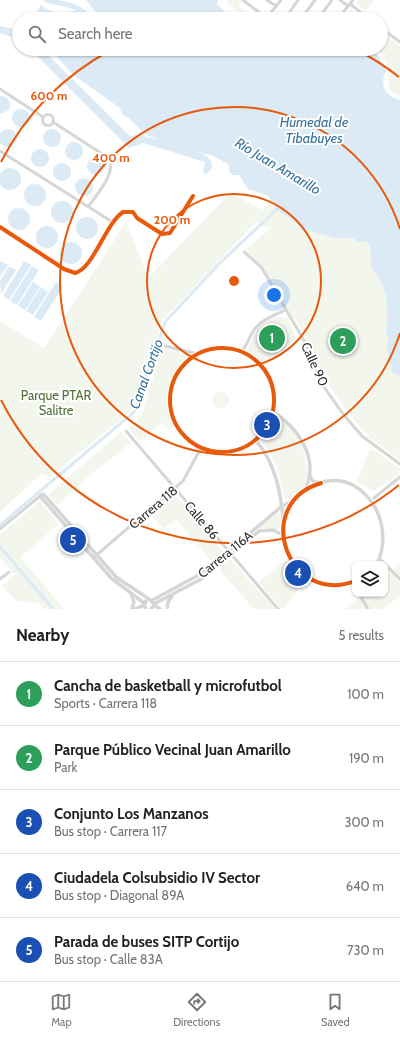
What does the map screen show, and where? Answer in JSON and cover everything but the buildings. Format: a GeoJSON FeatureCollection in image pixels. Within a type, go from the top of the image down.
{"type":"FeatureCollection","features":[{"type":"Feature","properties":{"kind":"street"},"geometry":{"type":"LineString","coordinates":[[243,0],[258,12]]}},
{"type":"Feature","properties":{"kind":"street"},"geometry":{"type":"LineString","coordinates":[[267,0],[276,6]]}},
{"type":"Feature","properties":{"kind":"street"},"geometry":{"type":"LineString","coordinates":[[272,12],[281,0]]}},
{"type":"Feature","properties":{"kind":"street"},"geometry":{"type":"LineString","coordinates":[[290,12],[298,0]]}},
{"type":"Feature","properties":{"kind":"street"},"geometry":{"type":"LineString","coordinates":[[306,12],[315,0]]}},
{"type":"Feature","properties":{"kind":"street"},"geometry":{"type":"LineString","coordinates":[[323,12],[332,0]]}},
{"type":"Feature","properties":{"kind":"street"},"geometry":{"type":"LineString","coordinates":[[340,0],[359,12]]}},
{"type":"Feature","properties":{"kind":"street"},"geometry":{"type":"LineString","coordinates":[[344,12],[354,0]]}},
{"type":"Feature","properties":{"kind":"street"},"geometry":{"type":"LineString","coordinates":[[388,33],[400,42]]}},
{"type":"Feature","properties":{"kind":"street"},"geometry":{"type":"LineString","coordinates":[[0,89],[43,117],[46,115],[50,116],[52,122],[110,159],[112,165],[110,173],[88,206]]}},
{"type":"Feature","properties":{"kind":"street"},"geometry":{"type":"LineString","coordinates":[[43,117],[43,123],[46,125],[52,122]]}},
{"type":"Feature","properties":{"kind":"street"},"geometry":{"type":"LineString","coordinates":[[0,151],[114,223]]}},
{"type":"Feature","properties":{"kind":"street"},"geometry":{"type":"LineString","coordinates":[[0,227],[64,269],[75,273],[85,267],[123,212],[131,211],[137,218],[166,235],[170,233],[193,196]]}},
{"type":"Feature","properties":{"kind":"street","name":"Calle 90"},"geometry":{"type":"LineString","coordinates":[[244,252],[261,267],[266,275],[306,344],[322,384],[343,414],[362,436],[400,464]]}},
{"type":"Feature","properties":{"kind":"street"},"geometry":{"type":"LineString","coordinates":[[240,352],[245,348],[257,326],[268,318],[285,310]]}},
{"type":"Feature","properties":{"kind":"street"},"geometry":{"type":"LineString","coordinates":[[164,346],[198,354]]}},
{"type":"Feature","properties":{"kind":"street"},"geometry":{"type":"LineString","coordinates":[[219,348],[240,352],[252,358],[261,366],[268,376],[274,396],[273,412],[266,427],[255,440],[240,448],[224,452],[201,448],[182,434],[171,414],[170,391],[178,372],[190,359],[198,354],[219,348]]}},
{"type":"Feature","properties":{"kind":"street"},"geometry":{"type":"LineString","coordinates":[[273,412],[286,420],[301,439],[308,459],[309,474],[305,490]]}},
{"type":"Feature","properties":{"kind":"street","name":"Calle 86"},"geometry":{"type":"LineString","coordinates":[[126,431],[278,609]]}},
{"type":"Feature","properties":{"kind":"street"},"geometry":{"type":"LineString","coordinates":[[255,440],[270,458],[282,506],[283,535],[287,553],[296,568],[303,574],[322,583],[338,584],[352,581]]}},
{"type":"Feature","properties":{"kind":"street","name":"Carrera 118"},"geometry":{"type":"LineString","coordinates":[[95,557],[186,478],[201,448]]}},
{"type":"Feature","properties":{"kind":"street"},"geometry":{"type":"LineString","coordinates":[[309,474],[313,481],[321,483],[345,482],[361,487],[374,498],[381,508]]}},
{"type":"Feature","properties":{"kind":"street"},"geometry":{"type":"LineString","coordinates":[[374,498],[400,477]]}},
{"type":"Feature","properties":{"kind":"street"},"geometry":{"type":"LineString","coordinates":[[283,526],[288,510],[294,501],[305,490],[321,483]]}},
{"type":"Feature","properties":{"kind":"street"},"geometry":{"type":"LineString","coordinates":[[0,529],[40,496],[95,557],[111,578],[145,607]]}},
{"type":"Feature","properties":{"kind":"street","name":"Carrera 116A"},"geometry":{"type":"LineString","coordinates":[[152,605],[205,577],[282,506],[294,501]]}},
{"type":"Feature","properties":{"kind":"street"},"geometry":{"type":"LineString","coordinates":[[282,506],[288,510]]}},
{"type":"Feature","properties":{"kind":"street","name":"Carrera 116A"},"geometry":{"type":"LineString","coordinates":[[152,605],[197,577],[259,532],[273,530],[283,535]]}},
{"type":"Feature","properties":{"kind":"street"},"geometry":{"type":"LineString","coordinates":[[380,559],[385,547],[387,534]]}},
{"type":"Feature","properties":{"kind":"street"},"geometry":{"type":"LineString","coordinates":[[95,557],[122,582],[152,605],[160,609]]}},
{"type":"Feature","properties":{"kind":"street"},"geometry":{"type":"LineString","coordinates":[[388,567],[400,579]]}},
{"type":"Feature","properties":{"kind":"street"},"geometry":{"type":"LineString","coordinates":[[0,579],[9,572]]}},
{"type":"Feature","properties":{"kind":"street"},"geometry":{"type":"LineString","coordinates":[[130,593],[134,602],[132,609]]}},
{"type":"Feature","properties":{"kind":"street"},"geometry":{"type":"LineString","coordinates":[[167,609],[168,602],[175,594]]}},
{"type":"Feature","properties":{"kind":"street"},"geometry":{"type":"LineString","coordinates":[[361,597],[368,609]]}},
{"type":"Feature","properties":{"kind":"street"},"geometry":{"type":"LineString","coordinates":[[135,609],[152,605]]}},
{"type":"Feature","properties":{"kind":"green space"},"geometry":{"type":"Polygon","coordinates":[[[227,0],[242,1],[238,6],[245,12],[239,12],[227,0]]]}},
{"type":"Feature","properties":{"kind":"green space"},"geometry":{"type":"Polygon","coordinates":[[[358,0],[374,0],[365,12],[356,3],[358,0]]]}},
{"type":"Feature","properties":{"kind":"green space"},"geometry":{"type":"Polygon","coordinates":[[[351,9],[355,12],[348,12],[351,9]]]}},
{"type":"Feature","properties":{"kind":"green space"},"geometry":{"type":"Polygon","coordinates":[[[388,37],[400,46],[400,96],[394,93],[389,86],[388,68],[383,56],[388,56],[388,37]]]}},
{"type":"Feature","properties":{"kind":"green space","name":"Parque PTAR Salitre"},"geometry":{"type":"Polygon","coordinates":[[[230,193],[262,210],[271,202],[280,211],[285,213],[289,218],[305,230],[336,238],[353,238],[357,242],[367,242],[370,244],[371,266],[382,284],[386,296],[386,329],[388,338],[387,352],[392,371],[400,377],[400,460],[370,438],[354,421],[320,372],[311,348],[299,325],[284,305],[267,274],[244,251],[272,227],[264,227],[257,221],[163,320],[132,410],[50,477],[41,474],[0,512],[0,321],[44,348],[126,222],[148,278],[230,193]]]}},
{"type":"Feature","properties":{"kind":"green space"},"geometry":{"type":"Polygon","coordinates":[[[276,317],[288,318],[297,339],[264,364],[247,354],[249,346],[253,335],[259,327],[276,317]]]}},
{"type":"Feature","properties":{"kind":"green space"},"geometry":{"type":"Polygon","coordinates":[[[162,348],[187,353],[173,378],[169,391],[170,412],[174,426],[169,430],[162,423],[140,442],[129,428],[142,415],[162,348]]]}},
{"type":"Feature","properties":{"kind":"green space"},"geometry":{"type":"Polygon","coordinates":[[[221,392],[228,397],[229,400],[224,407],[221,408],[214,403],[213,400],[218,393],[221,392]]]}},
{"type":"Feature","properties":{"kind":"green space"},"geometry":{"type":"Polygon","coordinates":[[[276,419],[284,422],[291,428],[297,437],[302,447],[307,469],[307,479],[303,489],[289,499],[284,497],[281,481],[274,460],[262,442],[276,419]]]}},
{"type":"Feature","properties":{"kind":"green space"},"geometry":{"type":"Polygon","coordinates":[[[121,432],[131,443],[96,470],[57,505],[48,495],[121,432]]]}},
{"type":"Feature","properties":{"kind":"green space"},"geometry":{"type":"Polygon","coordinates":[[[370,448],[400,468],[399,475],[373,491],[357,482],[370,448]]]}},
{"type":"Feature","properties":{"kind":"green space"},"geometry":{"type":"Polygon","coordinates":[[[174,493],[223,551],[212,562],[176,519],[164,529],[150,514],[174,493]]]}},
{"type":"Feature","properties":{"kind":"green space"},"geometry":{"type":"Polygon","coordinates":[[[40,501],[59,524],[20,557],[64,609],[44,609],[39,603],[16,601],[2,586],[15,575],[0,558],[0,535],[40,501]]]}},
{"type":"Feature","properties":{"kind":"green space"},"geometry":{"type":"Polygon","coordinates":[[[276,513],[281,516],[281,528],[259,529],[258,527],[276,513]]]}},
{"type":"Feature","properties":{"kind":"green space"},"geometry":{"type":"Polygon","coordinates":[[[230,559],[275,609],[254,609],[219,569],[230,559]]]}},
{"type":"Feature","properties":{"kind":"green space"},"geometry":{"type":"Polygon","coordinates":[[[286,560],[305,579],[284,609],[281,609],[259,582],[286,560]]]}},
{"type":"Feature","properties":{"kind":"green space"},"geometry":{"type":"Polygon","coordinates":[[[400,564],[400,595],[383,609],[345,609],[359,597],[388,597],[388,575],[400,564]]]}},
{"type":"Feature","properties":{"kind":"water"},"geometry":{"type":"Polygon","coordinates":[[[86,0],[218,0],[217,5],[226,12],[95,12],[86,0]]]}},
{"type":"Feature","properties":{"kind":"water"},"geometry":{"type":"Polygon","coordinates":[[[41,5],[49,10],[59,12],[37,12],[41,5]]]}},
{"type":"Feature","properties":{"kind":"water"},"geometry":{"type":"Polygon","coordinates":[[[79,10],[80,12],[69,12],[79,10]]]}},
{"type":"Feature","properties":{"kind":"water"},"geometry":{"type":"Polygon","coordinates":[[[0,26],[12,29],[12,37],[0,33],[0,26]]]}},
{"type":"Feature","properties":{"kind":"water","name":"Humedal de Tibabuyes"},"geometry":{"type":"Polygon","coordinates":[[[37,56],[49,56],[130,136],[140,135],[158,140],[144,133],[130,119],[123,115],[120,108],[72,74],[57,56],[378,56],[386,71],[383,85],[387,93],[390,96],[400,100],[400,377],[392,372],[387,349],[388,338],[386,332],[386,296],[382,284],[371,266],[370,244],[367,242],[357,242],[353,238],[336,238],[305,230],[277,209],[268,196],[248,189],[239,175],[233,175],[230,173],[228,164],[213,156],[194,151],[206,156],[211,161],[212,168],[207,174],[203,173],[205,162],[143,143],[129,148],[37,56]]]}},
{"type":"Feature","properties":{"kind":"water"},"geometry":{"type":"Polygon","coordinates":[[[0,96],[6,97],[10,103],[9,110],[0,114],[0,96]]]}},
{"type":"Feature","properties":{"kind":"water"},"geometry":{"type":"Polygon","coordinates":[[[21,109],[25,110],[29,114],[29,122],[25,126],[21,127],[17,126],[13,122],[12,118],[13,114],[17,110],[21,109]]]}},
{"type":"Feature","properties":{"kind":"water"},"geometry":{"type":"Polygon","coordinates":[[[8,129],[14,132],[17,138],[14,144],[8,147],[2,144],[-1,138],[2,132],[8,129]]]}},
{"type":"Feature","properties":{"kind":"water"},"geometry":{"type":"Polygon","coordinates":[[[48,129],[56,129],[61,134],[59,145],[56,147],[48,147],[43,142],[43,134],[48,129]]]}},
{"type":"Feature","properties":{"kind":"water"},"geometry":{"type":"Polygon","coordinates":[[[70,142],[78,142],[83,147],[81,158],[78,160],[70,160],[65,155],[65,147],[70,142]]]}},
{"type":"Feature","properties":{"kind":"water"},"geometry":{"type":"Polygon","coordinates":[[[36,149],[44,149],[49,154],[47,165],[44,167],[36,167],[31,162],[31,154],[36,149]]]}},
{"type":"Feature","properties":{"kind":"water"},"geometry":{"type":"Polygon","coordinates":[[[92,157],[100,157],[105,162],[103,173],[100,175],[92,175],[87,170],[87,162],[92,157]]]}},
{"type":"Feature","properties":{"kind":"water"},"geometry":{"type":"Polygon","coordinates":[[[58,163],[66,163],[71,168],[69,179],[66,181],[58,181],[53,176],[53,168],[58,163]]]}},
{"type":"Feature","properties":{"kind":"water"},"geometry":{"type":"Polygon","coordinates":[[[10,168],[18,171],[21,179],[18,187],[10,190],[2,187],[-1,179],[2,171],[10,168]]]}},
{"type":"Feature","properties":{"kind":"water"},"geometry":{"type":"Polygon","coordinates":[[[80,178],[88,178],[93,183],[91,194],[88,196],[80,196],[75,191],[75,183],[80,178]]]}},
{"type":"Feature","properties":{"kind":"water"},"geometry":{"type":"Polygon","coordinates":[[[35,184],[43,187],[46,195],[43,203],[35,206],[27,203],[24,195],[27,187],[35,184]]]}},
{"type":"Feature","properties":{"kind":"water"},"geometry":{"type":"Polygon","coordinates":[[[62,201],[70,204],[73,212],[70,220],[62,223],[54,220],[51,212],[54,204],[62,201]]]}},
{"type":"Feature","properties":{"kind":"water"},"geometry":{"type":"Polygon","coordinates":[[[19,208],[27,211],[30,219],[27,227],[19,230],[11,227],[8,219],[11,211],[19,208]]]}},
{"type":"Feature","properties":{"kind":"water"},"geometry":{"type":"Polygon","coordinates":[[[87,217],[95,220],[98,228],[95,236],[87,239],[79,236],[76,228],[79,220],[87,217]]]}},
{"type":"Feature","properties":{"kind":"water"},"geometry":{"type":"Polygon","coordinates":[[[47,226],[55,229],[58,237],[55,245],[47,248],[39,245],[36,237],[39,229],[47,226]]]}},
{"type":"Feature","properties":{"kind":"water"},"geometry":{"type":"Polygon","coordinates":[[[71,242],[79,245],[82,253],[79,261],[71,264],[63,261],[60,253],[63,245],[71,242]]]}},
{"type":"Feature","properties":{"kind":"water"},"geometry":{"type":"Polygon","coordinates":[[[1,261],[8,265],[0,277],[0,263],[1,261]]]}},
{"type":"Feature","properties":{"kind":"water"},"geometry":{"type":"Polygon","coordinates":[[[24,261],[31,265],[9,300],[3,296],[24,261]]]}},
{"type":"Feature","properties":{"kind":"water"},"geometry":{"type":"Polygon","coordinates":[[[9,266],[16,270],[1,294],[0,281],[9,266]]]}},
{"type":"Feature","properties":{"kind":"water"},"geometry":{"type":"Polygon","coordinates":[[[32,266],[39,270],[17,305],[10,301],[32,266]]]}},
{"type":"Feature","properties":{"kind":"water"},"geometry":{"type":"Polygon","coordinates":[[[33,282],[40,287],[25,310],[18,306],[33,282]]]}},
{"type":"Feature","properties":{"kind":"water"},"geometry":{"type":"Polygon","coordinates":[[[56,282],[63,286],[41,321],[34,317],[56,282]]]}},
{"type":"Feature","properties":{"kind":"water"},"geometry":{"type":"Polygon","coordinates":[[[41,287],[48,292],[33,315],[26,311],[41,287]]]}},
{"type":"Feature","properties":{"kind":"waterway","name":"Río Juan Amarillo"},"geometry":{"type":"LineString","coordinates":[[47,0],[66,4],[84,12]]}},
{"type":"Feature","properties":{"kind":"waterway","name":"Canal Cortijo"},"geometry":{"type":"LineString","coordinates":[[0,525],[134,412],[165,322],[218,265],[277,209]]}},
{"type":"Feature","properties":{"kind":"waterway","name":"Canal Cortijo"},"geometry":{"type":"LineString","coordinates":[[0,547],[53,609]]}},
{"type":"Feature","properties":{"kind":"cycle path"},"geometry":{"type":"LineString","coordinates":[[0,227],[64,269],[75,273],[82,270],[88,263],[111,226],[123,212],[133,212],[137,218],[162,234],[170,233],[193,196]]}},
{"type":"Feature","properties":{"kind":"cycle path"},"geometry":{"type":"LineString","coordinates":[[222,348],[242,352],[259,363],[270,380],[274,400],[270,420],[259,437],[242,448],[222,452],[202,448],[185,437],[174,420],[170,400],[174,380],[185,363],[202,352],[222,348]]}},
{"type":"Feature","properties":{"kind":"cycle path"},"geometry":{"type":"LineString","coordinates":[[321,483],[300,494],[287,511],[283,530],[287,550],[296,567],[312,580],[331,585],[352,582]]}},
{"type":"Feature","properties":{"kind":"place","name":"Cancha de basketball y microfutbol"},"geometry":{"type":"Point","coordinates":[272,338]}},
{"type":"Feature","properties":{"kind":"place","name":"Parque Público Vecinal Juan Amarillo"},"geometry":{"type":"Point","coordinates":[343,341]}},
{"type":"Feature","properties":{"kind":"place","name":"Conjunto Los Manzanos"},"geometry":{"type":"Point","coordinates":[267,425]}},
{"type":"Feature","properties":{"kind":"place","name":"Parada de buses SITP Cortijo"},"geometry":{"type":"Point","coordinates":[73,540]}},
{"type":"Feature","properties":{"kind":"place","name":"Ciudadela Colsubsidio IV Sector"},"geometry":{"type":"Point","coordinates":[298,573]}}]}
